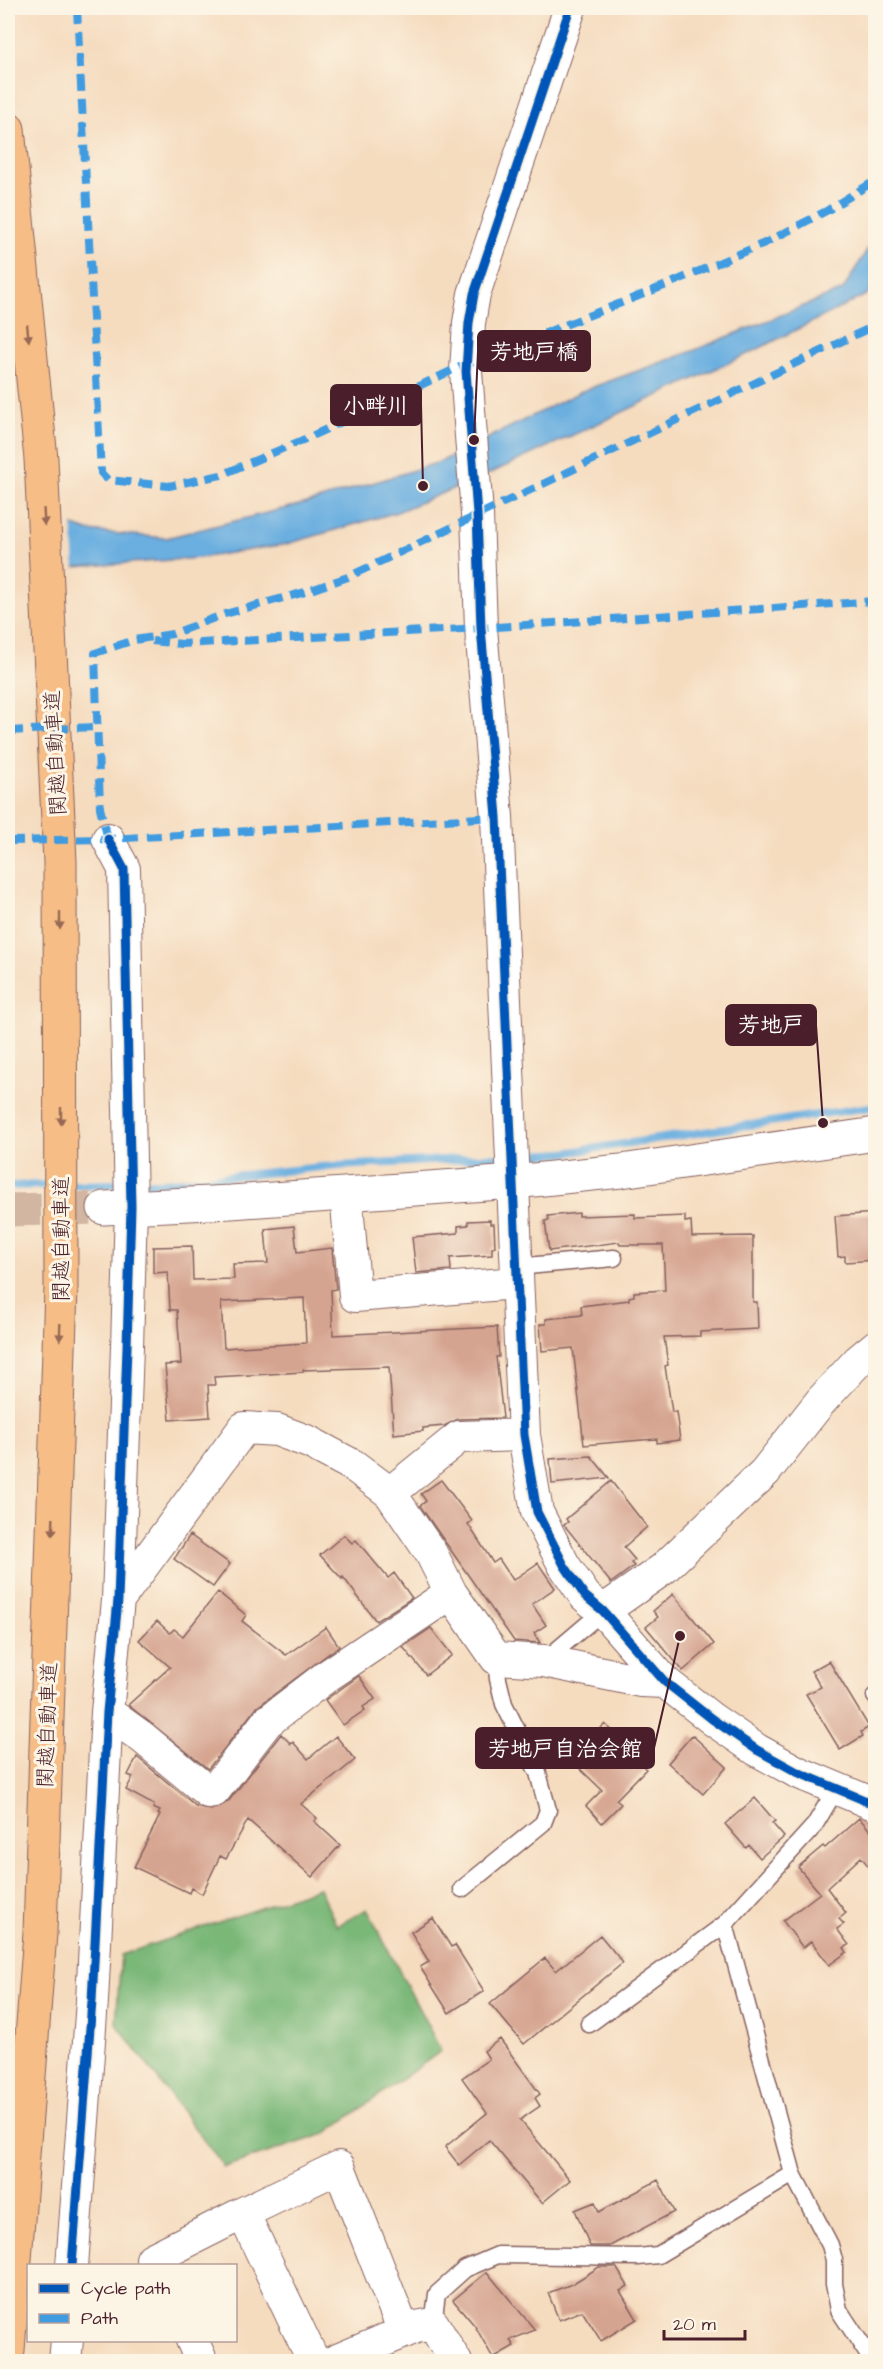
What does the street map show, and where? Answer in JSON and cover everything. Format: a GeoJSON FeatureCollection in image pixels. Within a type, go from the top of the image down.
{"type":"FeatureCollection","features":[{"type":"Feature","properties":{"kind":"highway","name":"関越自動車道"},"geometry":{"type":"LineString","coordinates":[[8,129],[41,459],[60,862],[61,1288],[40,1933],[8,2350]]}},
{"type":"Feature","properties":{"kind":"street"},"geometry":{"type":"LineString","coordinates":[[570,8],[474,294],[469,323],[466,371],[476,508],[481,628],[497,817],[524,1435],[537,1512],[564,1565],[585,1596],[603,1611],[665,1682],[712,1719],[757,1750],[797,1772],[876,1804]]}},
{"type":"Feature","properties":{"kind":"street"},"geometry":{"type":"LineString","coordinates":[[72,2264],[92,2001],[107,1712],[118,1600],[117,1208],[124,868],[108,839]]}},
{"type":"Feature","properties":{"kind":"street"},"geometry":{"type":"LineString","coordinates":[[117,1208],[346,1194],[514,1178],[621,1171],[876,1134]]}},
{"type":"Feature","properties":{"kind":"street"},"geometry":{"type":"LineString","coordinates":[[346,1194],[355,1296],[517,1275]]}},
{"type":"Feature","properties":{"kind":"street"},"geometry":{"type":"LineString","coordinates":[[603,1611],[663,1569],[765,1472],[821,1401],[859,1360],[876,1346]]}},
{"type":"Feature","properties":{"kind":"street"},"geometry":{"type":"LineString","coordinates":[[118,1600],[244,1428],[277,1430],[309,1442],[354,1466],[390,1493],[431,1553],[451,1593],[496,1658],[544,1661],[641,1681],[665,1682]]}},
{"type":"Feature","properties":{"kind":"street"},"geometry":{"type":"LineString","coordinates":[[390,1493],[459,1437],[524,1435]]}},
{"type":"Feature","properties":{"kind":"street"},"geometry":{"type":"LineString","coordinates":[[107,1712],[143,1738],[208,1792],[214,1791],[267,1722],[327,1676],[451,1593]]}},
{"type":"Feature","properties":{"kind":"street"},"geometry":{"type":"LineString","coordinates":[[154,2264],[152,2259],[339,2167],[419,2328],[456,2361]]}},
{"type":"Feature","properties":{"kind":"street"},"geometry":{"type":"LineString","coordinates":[[243,2213],[314,2361]]}},
{"type":"Feature","properties":{"kind":"street"},"geometry":{"type":"LineString","coordinates":[[333,2361],[419,2328]]}},
{"type":"Feature","properties":{"kind":"street"},"geometry":{"type":"LineString","coordinates":[[65,2361],[67,2342]]}},
{"type":"Feature","properties":{"kind":"street"},"geometry":{"type":"LineString","coordinates":[[193,2342],[202,2361]]}},
{"type":"Feature","properties":{"kind":"lane"},"geometry":{"type":"LineString","coordinates":[[517,1275],[614,1258]]}},
{"type":"Feature","properties":{"kind":"lane"},"geometry":{"type":"LineString","coordinates":[[544,1661],[603,1611]]}},
{"type":"Feature","properties":{"kind":"lane"},"geometry":{"type":"LineString","coordinates":[[462,1889],[543,1823],[548,1810],[537,1773],[504,1704],[496,1658]]}},
{"type":"Feature","properties":{"kind":"lane"},"geometry":{"type":"LineString","coordinates":[[589,2024],[725,1924],[814,1826],[836,1789]]}},
{"type":"Feature","properties":{"kind":"lane"},"geometry":{"type":"LineString","coordinates":[[725,1924],[793,2174],[830,2245],[834,2260],[834,2284],[839,2310],[873,2361]]}},
{"type":"Feature","properties":{"kind":"lane"},"geometry":{"type":"LineString","coordinates":[[419,2328],[437,2294],[465,2269],[498,2255],[638,2257],[658,2255],[793,2174]]}},
{"type":"Feature","properties":{"kind":"green space"},"geometry":{"type":"Polygon","coordinates":[[[319,1888],[337,1926],[367,1909],[441,2051],[325,2134],[224,2167],[116,2023],[121,1955],[319,1888]]]}},
{"type":"Feature","properties":{"kind":"water"},"geometry":{"type":"Polygon","coordinates":[[[875,237],[875,282],[868,294],[756,350],[491,473],[397,512],[287,544],[199,558],[74,567],[8,504],[88,531],[166,538],[311,502],[440,462],[582,391],[690,352],[843,290],[875,237]]]}},
{"type":"Feature","properties":{"kind":"pier"},"geometry":{"type":"Polygon","coordinates":[[[8,501],[72,522],[75,570],[8,543],[8,501]]]}},
{"type":"Feature","properties":{"kind":"building"},"geometry":{"type":"Polygon","coordinates":[[[579,1213],[579,1216],[635,1214],[635,1218],[685,1216],[685,1222],[691,1221],[692,1237],[753,1236],[753,1302],[757,1302],[758,1329],[700,1332],[700,1336],[664,1337],[668,1365],[665,1366],[672,1412],[676,1412],[680,1440],[657,1443],[657,1439],[584,1445],[573,1348],[542,1351],[540,1324],[546,1324],[546,1319],[582,1315],[581,1306],[629,1300],[629,1297],[634,1296],[634,1292],[665,1290],[663,1245],[620,1245],[619,1242],[549,1251],[545,1221],[549,1220],[548,1216],[579,1213]]]}},
{"type":"Feature","properties":{"kind":"building"},"geometry":{"type":"Polygon","coordinates":[[[876,1213],[876,1260],[845,1262],[845,1256],[838,1257],[835,1216],[876,1213]]]}},
{"type":"Feature","properties":{"kind":"building"},"geometry":{"type":"Polygon","coordinates":[[[490,1220],[490,1224],[494,1224],[495,1247],[492,1248],[492,1255],[450,1258],[451,1270],[416,1273],[412,1237],[458,1233],[458,1226],[468,1225],[468,1221],[490,1220]]]}},
{"type":"Feature","properties":{"kind":"building"},"geometry":{"type":"Polygon","coordinates":[[[294,1226],[297,1252],[332,1248],[336,1289],[331,1290],[333,1335],[497,1327],[499,1357],[496,1357],[503,1418],[458,1419],[444,1426],[423,1428],[423,1431],[394,1434],[389,1367],[303,1370],[303,1372],[214,1377],[215,1385],[208,1385],[210,1417],[170,1420],[165,1365],[181,1364],[177,1310],[170,1310],[168,1272],[153,1273],[153,1247],[192,1246],[193,1280],[234,1279],[233,1264],[268,1263],[265,1229],[294,1226]],[[304,1298],[221,1302],[224,1348],[306,1343],[304,1298]]]}},
{"type":"Feature","properties":{"kind":"building"},"geometry":{"type":"Polygon","coordinates":[[[591,1456],[609,1478],[552,1484],[550,1459],[591,1456]]]}},
{"type":"Feature","properties":{"kind":"building"},"geometry":{"type":"Polygon","coordinates":[[[441,1480],[472,1521],[468,1524],[493,1563],[499,1559],[513,1580],[538,1563],[555,1588],[532,1604],[546,1625],[534,1633],[540,1643],[514,1641],[420,1506],[426,1501],[421,1494],[441,1480]]]}},
{"type":"Feature","properties":{"kind":"building"},"geometry":{"type":"Polygon","coordinates":[[[611,1481],[647,1527],[624,1547],[635,1560],[631,1563],[634,1566],[611,1583],[564,1525],[568,1522],[566,1519],[611,1481]]]}},
{"type":"Feature","properties":{"kind":"building"},"geometry":{"type":"Polygon","coordinates":[[[190,1535],[230,1564],[213,1587],[174,1559],[190,1535]]]}},
{"type":"Feature","properties":{"kind":"building"},"geometry":{"type":"Polygon","coordinates":[[[344,1535],[352,1543],[356,1540],[388,1578],[394,1573],[412,1598],[376,1621],[343,1577],[342,1579],[320,1555],[344,1535]]]}},
{"type":"Feature","properties":{"kind":"building"},"geometry":{"type":"Polygon","coordinates":[[[218,1592],[246,1615],[242,1621],[286,1655],[326,1627],[339,1646],[256,1708],[208,1769],[128,1705],[170,1667],[139,1640],[157,1621],[170,1633],[174,1629],[183,1636],[218,1592]]]}},
{"type":"Feature","properties":{"kind":"building"},"geometry":{"type":"Polygon","coordinates":[[[673,1594],[714,1644],[683,1671],[646,1627],[658,1617],[653,1611],[673,1594]]]}},
{"type":"Feature","properties":{"kind":"building"},"geometry":{"type":"Polygon","coordinates":[[[431,1628],[452,1655],[426,1675],[403,1647],[431,1628]]]}},
{"type":"Feature","properties":{"kind":"building"},"geometry":{"type":"Polygon","coordinates":[[[829,1661],[869,1727],[861,1732],[863,1736],[840,1750],[806,1694],[821,1687],[811,1671],[829,1661]]]}},
{"type":"Feature","properties":{"kind":"building"},"geometry":{"type":"Polygon","coordinates":[[[359,1676],[375,1699],[363,1707],[365,1710],[343,1725],[325,1700],[359,1676]]]}},
{"type":"Feature","properties":{"kind":"building"},"geometry":{"type":"Polygon","coordinates":[[[605,1724],[628,1745],[624,1749],[646,1769],[616,1800],[621,1804],[602,1823],[586,1806],[602,1790],[576,1765],[579,1762],[574,1756],[605,1724]]]}},
{"type":"Feature","properties":{"kind":"building"},"geometry":{"type":"Polygon","coordinates":[[[281,1734],[291,1744],[293,1742],[308,1759],[336,1736],[355,1760],[301,1804],[317,1818],[314,1821],[340,1845],[312,1877],[248,1820],[226,1859],[220,1856],[202,1894],[191,1888],[189,1893],[134,1867],[160,1815],[158,1814],[160,1811],[153,1808],[154,1805],[126,1790],[133,1777],[128,1775],[137,1757],[196,1806],[211,1810],[228,1802],[281,1734]]]}},
{"type":"Feature","properties":{"kind":"building"},"geometry":{"type":"Polygon","coordinates":[[[692,1735],[727,1767],[703,1794],[668,1763],[692,1735]]]}},
{"type":"Feature","properties":{"kind":"building"},"geometry":{"type":"Polygon","coordinates":[[[755,1798],[775,1821],[772,1823],[784,1837],[760,1858],[749,1845],[746,1848],[725,1824],[755,1798]]]}},
{"type":"Feature","properties":{"kind":"building"},"geometry":{"type":"Polygon","coordinates":[[[859,1818],[876,1837],[876,1875],[861,1857],[827,1888],[846,1913],[839,1919],[844,1924],[837,1929],[849,1945],[844,1948],[847,1952],[829,1965],[811,1941],[803,1948],[783,1921],[820,1893],[798,1867],[823,1846],[825,1848],[859,1818]]]}},
{"type":"Feature","properties":{"kind":"building"},"geometry":{"type":"Polygon","coordinates":[[[433,1918],[451,1947],[455,1945],[484,1991],[449,2013],[420,1967],[429,1962],[411,1932],[433,1918]]]}},
{"type":"Feature","properties":{"kind":"building"},"geometry":{"type":"Polygon","coordinates":[[[600,1935],[623,1963],[524,2044],[490,2004],[545,1958],[556,1971],[600,1935]]]}},
{"type":"Feature","properties":{"kind":"building"},"geometry":{"type":"Polygon","coordinates":[[[500,2039],[540,2094],[535,2098],[540,2106],[520,2120],[570,2180],[542,2203],[489,2140],[459,2165],[445,2147],[487,2113],[462,2078],[489,2059],[484,2051],[500,2039]]]}},
{"type":"Feature","properties":{"kind":"building"},"geometry":{"type":"Polygon","coordinates":[[[658,2180],[674,2212],[610,2246],[590,2246],[575,2210],[595,2202],[599,2212],[658,2180]]]}},
{"type":"Feature","properties":{"kind":"building"},"geometry":{"type":"Polygon","coordinates":[[[599,2267],[616,2267],[628,2286],[620,2291],[637,2319],[601,2341],[582,2311],[559,2320],[548,2293],[572,2284],[599,2267]]]}},
{"type":"Feature","properties":{"kind":"building"},"geometry":{"type":"Polygon","coordinates":[[[487,2272],[535,2330],[510,2340],[514,2346],[493,2358],[475,2326],[453,2300],[487,2272]]]}},
{"type":"Feature","properties":{"kind":"waterway"},"geometry":{"type":"LineString","coordinates":[[137,1183],[164,1183],[322,1167],[564,1153],[876,1106]]}},
{"type":"Feature","properties":{"kind":"waterway"},"geometry":{"type":"LineString","coordinates":[[68,1185],[124,1184]]}},
{"type":"Feature","properties":{"kind":"waterway"},"geometry":{"type":"LineString","coordinates":[[8,1186],[55,1185]]}},
{"type":"Feature","properties":{"kind":"tunnel"},"geometry":{"type":"LineString","coordinates":[[8,1210],[104,1208]]}},
{"type":"Feature","properties":{"kind":"marked path"},"geometry":{"type":"LineString","coordinates":[[77,8],[101,473],[108,480],[169,486],[221,475],[305,439],[466,364],[664,286],[767,242],[828,210],[876,180]]}},
{"type":"Feature","properties":{"kind":"marked path"},"geometry":{"type":"LineString","coordinates":[[108,839],[100,808],[95,653],[134,640],[172,634],[225,614],[305,592],[348,577],[876,325]]}},
{"type":"Feature","properties":{"kind":"marked path"},"geometry":{"type":"LineString","coordinates":[[152,641],[182,644],[481,628],[876,601]]}},
{"type":"Feature","properties":{"kind":"marked path"},"geometry":{"type":"LineString","coordinates":[[8,731],[96,727]]}},
{"type":"Feature","properties":{"kind":"marked path"},"geometry":{"type":"LineString","coordinates":[[8,841],[108,839],[497,817]]}},
{"type":"Feature","properties":{"kind":"cycle path"},"geometry":{"type":"LineString","coordinates":[[570,8],[474,294],[469,323],[466,371],[477,514],[481,628],[497,817],[524,1435],[537,1512],[564,1565],[585,1596],[603,1611],[665,1682],[712,1719],[757,1750],[797,1772],[876,1805]]}},
{"type":"Feature","properties":{"kind":"cycle path"},"geometry":{"type":"LineString","coordinates":[[72,2264],[92,2001],[107,1712],[118,1600],[131,1207],[124,869],[108,839]]}},
{"type":"Feature","properties":{"kind":"place","name":"芳地戸橋"},"geometry":{"type":"Point","coordinates":[474,440]}},
{"type":"Feature","properties":{"kind":"place","name":"小畔川"},"geometry":{"type":"Point","coordinates":[423,486]}},
{"type":"Feature","properties":{"kind":"place","name":"芳地戸"},"geometry":{"type":"Point","coordinates":[823,1123]}},
{"type":"Feature","properties":{"kind":"place","name":"芳地戸自治会館"},"geometry":{"type":"Point","coordinates":[680,1636]}}]}
